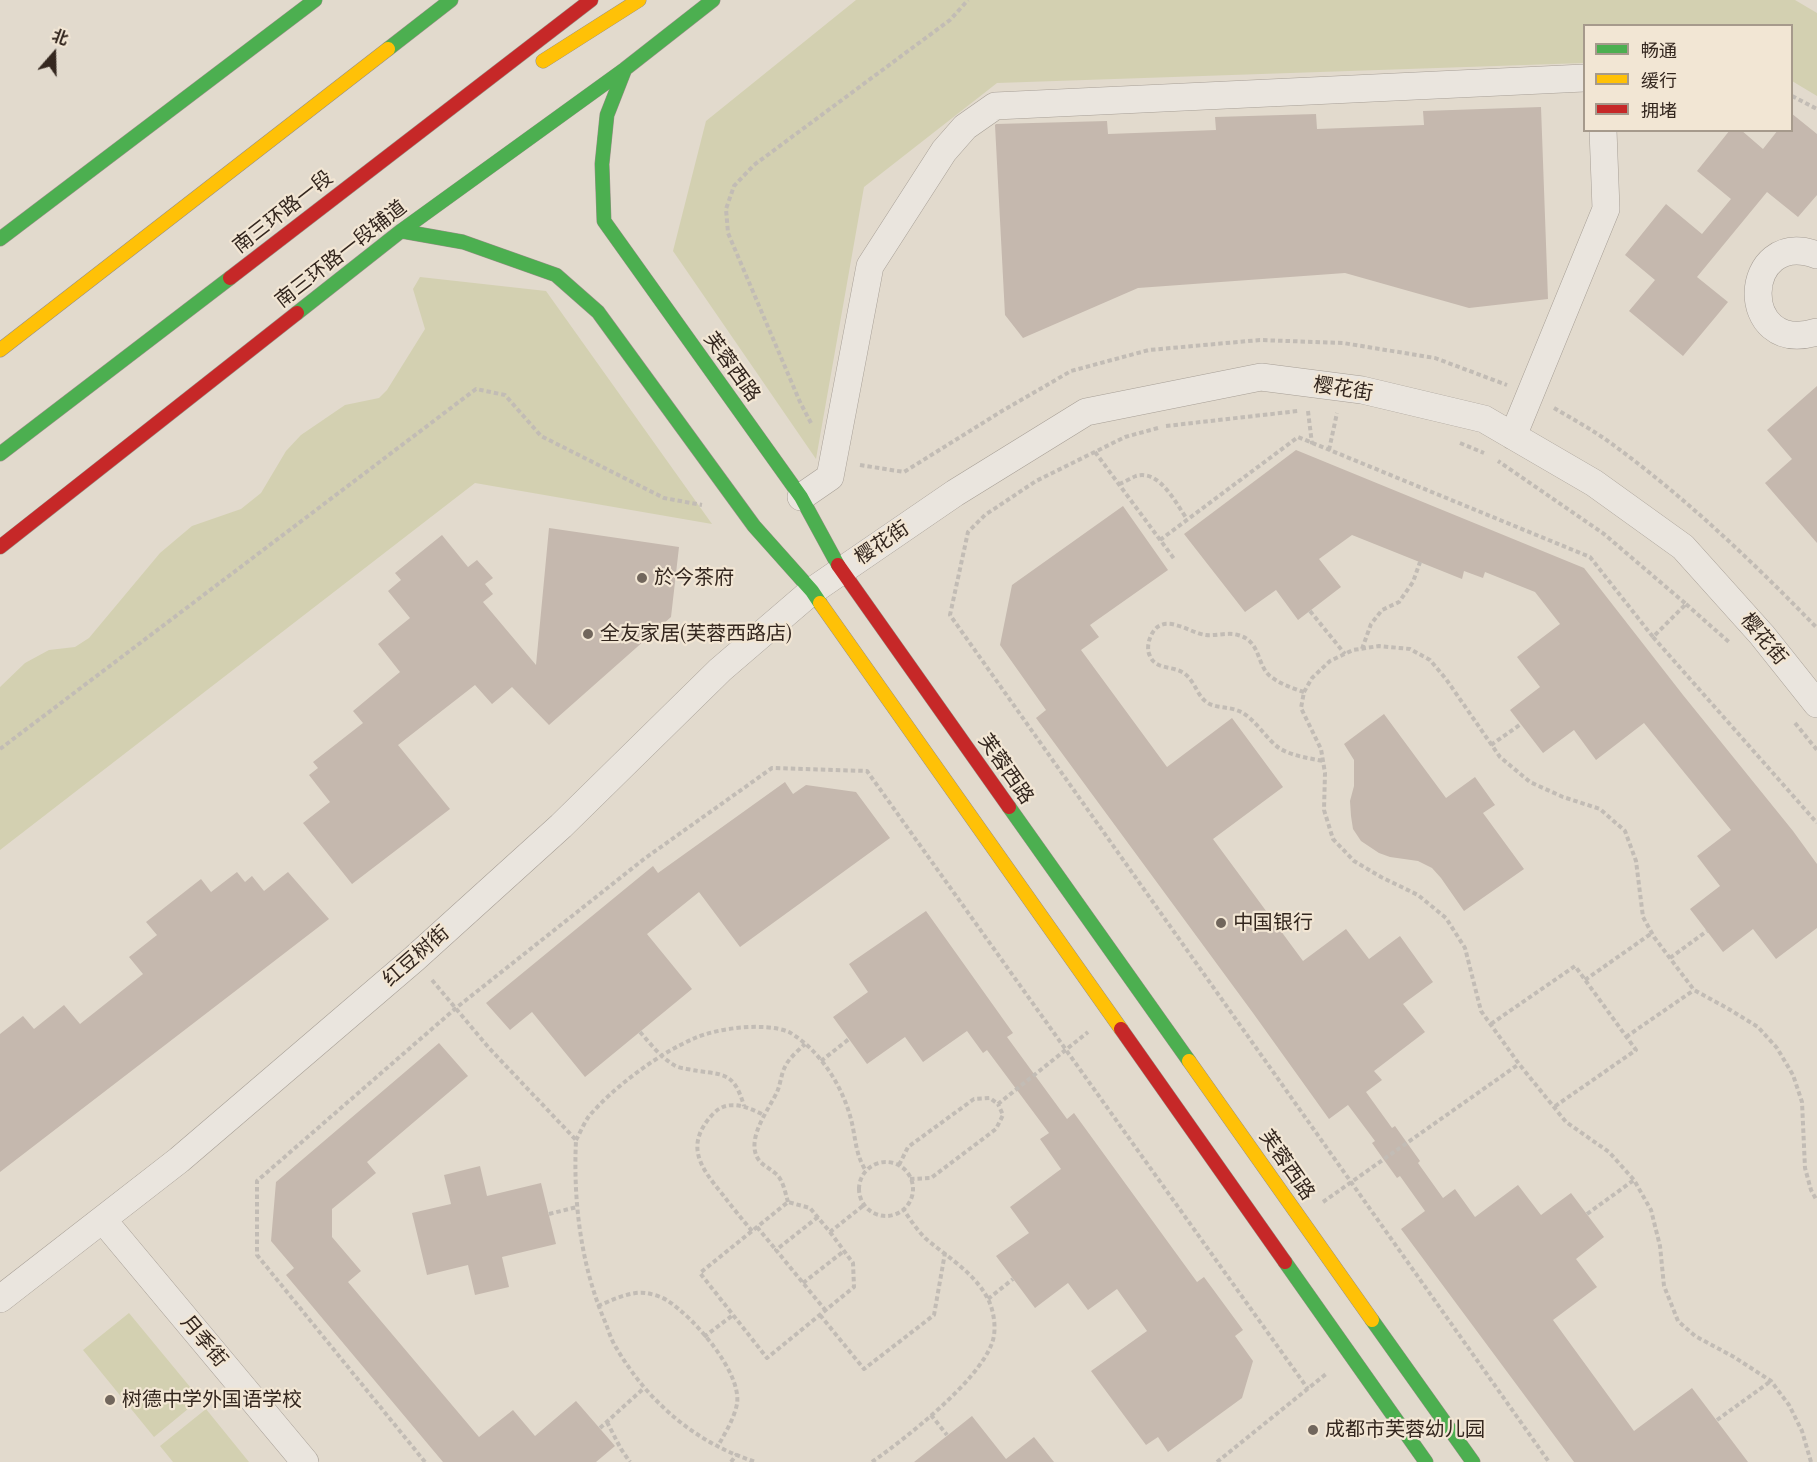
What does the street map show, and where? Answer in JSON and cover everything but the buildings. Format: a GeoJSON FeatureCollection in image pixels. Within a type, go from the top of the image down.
{"type":"FeatureCollection","features":[{"type":"Feature","properties":{"kind":"main road"},"geometry":{"type":"LineString","coordinates":[[0,239],[315,0]]}},
{"type":"Feature","properties":{"kind":"main road"},"geometry":{"type":"LineString","coordinates":[[352,77],[433,0]]}},
{"type":"Feature","properties":{"kind":"main road"},"geometry":{"type":"LineString","coordinates":[[0,351],[452,0]]}},
{"type":"Feature","properties":{"kind":"main road","name":"南三环路一段"},"geometry":{"type":"LineString","coordinates":[[0,454],[591,0]]}},
{"type":"Feature","properties":{"kind":"main road"},"geometry":{"type":"LineString","coordinates":[[529,70],[639,0]]}},
{"type":"Feature","properties":{"kind":"main road","name":"南三环路一段辅道"},"geometry":{"type":"LineString","coordinates":[[0,547],[401,231],[625,69],[712,0]]}},
{"type":"Feature","properties":{"kind":"main road","name":"芙蓉西路"},"geometry":{"type":"LineString","coordinates":[[625,69],[607,115],[602,164],[604,221],[801,497],[842,571],[1473,1462]]}},
{"type":"Feature","properties":{"kind":"main road"},"geometry":{"type":"LineString","coordinates":[[369,171],[499,89]]}},
{"type":"Feature","properties":{"kind":"main road"},"geometry":{"type":"LineString","coordinates":[[401,231],[463,242],[556,274],[598,312],[754,526],[812,591],[1426,1462]]}},
{"type":"Feature","properties":{"kind":"street"},"geometry":{"type":"LineString","coordinates":[[801,497],[830,477],[870,266],[944,151],[965,127],[995,106],[1583,78]]}},
{"type":"Feature","properties":{"kind":"street"},"geometry":{"type":"LineString","coordinates":[[1513,436],[1606,208],[1603,132]]}},
{"type":"Feature","properties":{"kind":"street"},"geometry":{"type":"LineString","coordinates":[[1817,255],[1801,251],[1787,253],[1774,259],[1765,268],[1758,281],[1756,296],[1767,321],[1778,330],[1791,335],[1805,336],[1817,332]]}},
{"type":"Feature","properties":{"kind":"street","name":"樱花街"},"geometry":{"type":"LineString","coordinates":[[812,591],[955,493],[1086,412],[1261,377],[1362,390],[1484,419],[1594,483],[1683,547],[1762,635],[1817,704]]}},
{"type":"Feature","properties":{"kind":"street","name":"红豆树街"},"geometry":{"type":"LineString","coordinates":[[0,1299],[179,1160],[414,958],[561,826],[720,670],[812,591]]}},
{"type":"Feature","properties":{"kind":"street","name":"月季街"},"geometry":{"type":"LineString","coordinates":[[103,1220],[305,1462]]}},
{"type":"Feature","properties":{"kind":"path"},"geometry":{"type":"LineString","coordinates":[[968,0],[950,20],[754,165],[734,186],[726,209],[728,233],[795,392],[833,461],[903,472],[1071,371],[1149,350],[1260,340],[1343,343],[1435,358],[1530,394],[1604,439],[1691,506],[1777,586],[1817,628]]}},
{"type":"Feature","properties":{"kind":"path"},"geometry":{"type":"LineString","coordinates":[[1793,97],[1817,109]]}},
{"type":"Feature","properties":{"kind":"path"},"geometry":{"type":"LineString","coordinates":[[0,749],[476,389],[505,395],[541,436],[664,498],[707,505]]}},
{"type":"Feature","properties":{"kind":"path"},"geometry":{"type":"LineString","coordinates":[[1316,409],[1164,426],[1125,436],[1036,481],[985,515],[968,532],[950,615],[1549,1462]]}},
{"type":"Feature","properties":{"kind":"path"},"geometry":{"type":"LineString","coordinates":[[1308,410],[1312,444]]}},
{"type":"Feature","properties":{"kind":"path"},"geometry":{"type":"LineString","coordinates":[[1326,411],[1347,414]]}},
{"type":"Feature","properties":{"kind":"path"},"geometry":{"type":"LineString","coordinates":[[1329,450],[1337,412]]}},
{"type":"Feature","properties":{"kind":"path"},"geometry":{"type":"LineString","coordinates":[[1160,540],[1298,437],[1590,557],[1653,637],[1816,820]]}},
{"type":"Feature","properties":{"kind":"path"},"geometry":{"type":"LineString","coordinates":[[1456,442],[1488,455],[1604,534],[1736,649]]}},
{"type":"Feature","properties":{"kind":"path"},"geometry":{"type":"LineString","coordinates":[[1095,452],[1175,560]]}},
{"type":"Feature","properties":{"kind":"path"},"geometry":{"type":"LineString","coordinates":[[1119,484],[1138,475],[1150,476],[1160,482],[1187,519]]}},
{"type":"Feature","properties":{"kind":"path"},"geometry":{"type":"LineString","coordinates":[[1362,649],[1371,624],[1382,610],[1399,602],[1413,582],[1420,562]]}},
{"type":"Feature","properties":{"kind":"path"},"geometry":{"type":"LineString","coordinates":[[1653,637],[1686,604]]}},
{"type":"Feature","properties":{"kind":"path"},"geometry":{"type":"LineString","coordinates":[[1310,611],[1345,654]]}},
{"type":"Feature","properties":{"kind":"path"},"geometry":{"type":"LineString","coordinates":[[1304,692],[1269,676],[1250,641],[1240,635],[1202,634],[1176,624],[1166,624],[1157,628],[1150,637],[1148,648],[1150,657],[1158,665],[1182,672],[1191,680],[1205,702],[1220,708],[1239,711],[1279,748],[1298,756],[1323,761]]}},
{"type":"Feature","properties":{"kind":"path"},"geometry":{"type":"LineString","coordinates":[[1811,1462],[1802,1431],[1789,1405],[1771,1381],[1734,1357],[1695,1336],[1678,1321],[1664,1286],[1660,1246],[1651,1210],[1634,1180],[1609,1152],[1566,1122],[1519,1065],[1481,1011],[1465,948],[1446,918],[1418,895],[1381,878],[1354,861],[1333,839],[1324,810],[1325,773],[1321,749],[1301,708],[1304,692],[1312,678],[1330,661],[1353,650],[1379,646],[1410,649],[1430,660],[1446,679],[1500,757],[1530,782],[1563,797],[1600,809],[1625,831],[1636,861],[1642,917],[1652,933],[1694,990],[1758,1027],[1777,1048],[1793,1075],[1802,1102],[1805,1168],[1810,1190],[1817,1201]]}},
{"type":"Feature","properties":{"kind":"path"},"geometry":{"type":"LineString","coordinates":[[1795,722],[1817,750]]}},
{"type":"Feature","properties":{"kind":"path"},"geometry":{"type":"LineString","coordinates":[[1491,745],[1521,724]]}},
{"type":"Feature","properties":{"kind":"path"},"geometry":{"type":"LineString","coordinates":[[425,1462],[257,1255],[257,1181],[456,1008],[644,859],[772,768],[867,771],[1308,1389]]}},
{"type":"Feature","properties":{"kind":"path"},"geometry":{"type":"LineString","coordinates":[[1670,958],[1707,931]]}},
{"type":"Feature","properties":{"kind":"path"},"geometry":{"type":"LineString","coordinates":[[1586,980],[1652,933]]}},
{"type":"Feature","properties":{"kind":"path"},"geometry":{"type":"LineString","coordinates":[[414,958],[497,1056],[576,1140]]}},
{"type":"Feature","properties":{"kind":"path"},"geometry":{"type":"LineString","coordinates":[[1491,1024],[1575,966],[1586,980],[1636,1050],[1554,1107]]}},
{"type":"Feature","properties":{"kind":"path"},"geometry":{"type":"LineString","coordinates":[[1626,1037],[1694,990]]}},
{"type":"Feature","properties":{"kind":"path"},"geometry":{"type":"LineString","coordinates":[[998,1104],[1110,1015]]}},
{"type":"Feature","properties":{"kind":"path"},"geometry":{"type":"LineString","coordinates":[[756,1462],[704,1440],[672,1416],[644,1388],[616,1349],[598,1306],[585,1258],[577,1207],[576,1140],[588,1118],[608,1097],[662,1056],[696,1037],[723,1029],[760,1027],[788,1032],[805,1044],[830,1072],[845,1099],[859,1160],[866,1171]]}},
{"type":"Feature","properties":{"kind":"path"},"geometry":{"type":"LineString","coordinates":[[640,1032],[675,1067],[718,1073],[732,1079],[740,1090],[744,1106]]}},
{"type":"Feature","properties":{"kind":"path"},"geometry":{"type":"LineString","coordinates":[[821,1061],[849,1039]]}},
{"type":"Feature","properties":{"kind":"path"},"geometry":{"type":"LineString","coordinates":[[788,1202],[782,1182],[776,1173],[765,1167],[756,1156],[755,1143],[757,1131],[778,1090],[786,1064],[805,1044]]}},
{"type":"Feature","properties":{"kind":"path"},"geometry":{"type":"LineString","coordinates":[[1300,1218],[1519,1065]]}},
{"type":"Feature","properties":{"kind":"path"},"geometry":{"type":"LineString","coordinates":[[899,1166],[908,1147],[974,1099],[990,1098],[998,1104],[1002,1115],[996,1129],[931,1178],[910,1179]]}},
{"type":"Feature","properties":{"kind":"path"},"geometry":{"type":"LineString","coordinates":[[752,1231],[708,1178],[698,1159],[698,1141],[703,1125],[716,1110],[730,1104],[744,1106],[764,1115]]}},
{"type":"Feature","properties":{"kind":"path"},"geometry":{"type":"LineString","coordinates":[[881,1162],[890,1162],[899,1166],[906,1171],[910,1179],[912,1195],[909,1203],[896,1214],[887,1216],[871,1211],[860,1197],[861,1179],[866,1171],[881,1162]]}},
{"type":"Feature","properties":{"kind":"path"},"geometry":{"type":"LineString","coordinates":[[1587,1214],[1634,1180]]}},
{"type":"Feature","properties":{"kind":"path"},"geometry":{"type":"LineString","coordinates":[[788,1202],[810,1208],[830,1232],[852,1263],[855,1287],[767,1359],[700,1273],[788,1202]]}},
{"type":"Feature","properties":{"kind":"path"},"geometry":{"type":"LineString","coordinates":[[830,1232],[864,1205]]}},
{"type":"Feature","properties":{"kind":"path"},"geometry":{"type":"LineString","coordinates":[[549,1214],[577,1207]]}},
{"type":"Feature","properties":{"kind":"path"},"geometry":{"type":"LineString","coordinates":[[872,1462],[957,1391],[978,1366],[992,1343],[995,1323],[988,1299],[968,1273],[924,1237],[903,1209]]}},
{"type":"Feature","properties":{"kind":"path"},"geometry":{"type":"LineString","coordinates":[[776,1250],[818,1217]]}},
{"type":"Feature","properties":{"kind":"path"},"geometry":{"type":"LineString","coordinates":[[757,1227],[826,1311]]}},
{"type":"Feature","properties":{"kind":"path"},"geometry":{"type":"LineString","coordinates":[[803,1283],[844,1251]]}},
{"type":"Feature","properties":{"kind":"path"},"geometry":{"type":"LineString","coordinates":[[820,1315],[864,1369],[934,1315],[945,1252]]}},
{"type":"Feature","properties":{"kind":"path"},"geometry":{"type":"LineString","coordinates":[[988,1299],[1014,1279]]}},
{"type":"Feature","properties":{"kind":"path"},"geometry":{"type":"LineString","coordinates":[[598,1306],[621,1297],[645,1293],[666,1300],[686,1314],[726,1363],[735,1384],[737,1403],[718,1446]]}},
{"type":"Feature","properties":{"kind":"path"},"geometry":{"type":"LineString","coordinates":[[704,1337],[733,1315]]}},
{"type":"Feature","properties":{"kind":"path"},"geometry":{"type":"LineString","coordinates":[[1217,1462],[1350,1354]]}},
{"type":"Feature","properties":{"kind":"path"},"geometry":{"type":"LineString","coordinates":[[1717,1420],[1771,1381]]}},
{"type":"Feature","properties":{"kind":"path"},"geometry":{"type":"LineString","coordinates":[[600,1428],[644,1388]]}},
{"type":"Feature","properties":{"kind":"path"},"geometry":{"type":"LineString","coordinates":[[931,1415],[947,1435]]}},
{"type":"Feature","properties":{"kind":"path"},"geometry":{"type":"LineString","coordinates":[[607,1422],[630,1462]]}},
{"type":"Feature","properties":{"kind":"path"},"geometry":{"type":"LineString","coordinates":[[731,1462],[737,1454]]}},
{"type":"Feature","properties":{"kind":"shaded area"},"geometry":{"type":"Polygon","coordinates":[[[856,0],[1795,0],[1817,13],[1817,96],[1793,82],[1793,24],[1583,24],[1583,63],[997,83],[864,187],[816,459],[673,251],[706,121],[856,0]]]}},
{"type":"Feature","properties":{"kind":"shaded area"},"geometry":{"type":"Polygon","coordinates":[[[420,277],[546,291],[712,524],[475,483],[0,850],[0,687],[25,663],[49,650],[75,647],[89,638],[160,553],[192,526],[241,509],[261,493],[286,451],[301,435],[345,405],[379,398],[387,390],[425,329],[413,289],[420,277]]]}},
{"type":"Feature","properties":{"kind":"shaded area"},"geometry":{"type":"Polygon","coordinates":[[[129,1313],[200,1399],[154,1437],[83,1350],[129,1313]]]}},
{"type":"Feature","properties":{"kind":"shaded area"},"geometry":{"type":"Polygon","coordinates":[[[206,1409],[249,1462],[173,1462],[160,1446],[206,1409]]]}},
{"type":"Feature","properties":{"kind":"traffic: fast"},"geometry":{"type":"LineString","coordinates":[[0,239],[315,0]]}},
{"type":"Feature","properties":{"kind":"traffic: fast"},"geometry":{"type":"LineString","coordinates":[[388,49],[451,0]]}},
{"type":"Feature","properties":{"kind":"traffic: fast"},"geometry":{"type":"LineString","coordinates":[[297,313],[401,231],[625,69],[713,0]]}},
{"type":"Feature","properties":{"kind":"traffic: fast"},"geometry":{"type":"LineString","coordinates":[[625,69],[607,115],[602,164],[604,221],[801,497],[838,565]]}},
{"type":"Feature","properties":{"kind":"traffic: fast"},"geometry":{"type":"LineString","coordinates":[[401,231],[463,242],[556,275],[598,312],[754,526],[820,603]]}},
{"type":"Feature","properties":{"kind":"traffic: fast"},"geometry":{"type":"LineString","coordinates":[[0,454],[230,278]]}},
{"type":"Feature","properties":{"kind":"traffic: fast"},"geometry":{"type":"LineString","coordinates":[[1009,807],[1189,1061]]}},
{"type":"Feature","properties":{"kind":"traffic: fast"},"geometry":{"type":"LineString","coordinates":[[1285,1262],[1426,1462]]}},
{"type":"Feature","properties":{"kind":"traffic: fast"},"geometry":{"type":"LineString","coordinates":[[1372,1320],[1473,1462]]}},
{"type":"Feature","properties":{"kind":"traffic: slow"},"geometry":{"type":"LineString","coordinates":[[543,61],[639,0]]}},
{"type":"Feature","properties":{"kind":"traffic: slow"},"geometry":{"type":"LineString","coordinates":[[0,350],[388,49]]}},
{"type":"Feature","properties":{"kind":"traffic: slow"},"geometry":{"type":"LineString","coordinates":[[820,603],[1121,1029]]}},
{"type":"Feature","properties":{"kind":"traffic: slow"},"geometry":{"type":"LineString","coordinates":[[1189,1061],[1372,1320]]}},
{"type":"Feature","properties":{"kind":"traffic: jam"},"geometry":{"type":"LineString","coordinates":[[230,278],[591,0]]}},
{"type":"Feature","properties":{"kind":"traffic: jam"},"geometry":{"type":"LineString","coordinates":[[0,547],[297,313]]}},
{"type":"Feature","properties":{"kind":"traffic: jam"},"geometry":{"type":"LineString","coordinates":[[838,565],[1009,807]]}},
{"type":"Feature","properties":{"kind":"traffic: jam"},"geometry":{"type":"LineString","coordinates":[[1121,1029],[1285,1262]]}},
{"type":"Feature","properties":{"kind":"place","name":"於今茶府"},"geometry":{"type":"Point","coordinates":[642,578]}},
{"type":"Feature","properties":{"kind":"place","name":"全友家居(芙蓉西路店)"},"geometry":{"type":"Point","coordinates":[588,634]}},
{"type":"Feature","properties":{"kind":"place","name":"中国银行"},"geometry":{"type":"Point","coordinates":[1221,923]}},
{"type":"Feature","properties":{"kind":"place","name":"树德中学外国语学校"},"geometry":{"type":"Point","coordinates":[110,1400]}},
{"type":"Feature","properties":{"kind":"place","name":"成都市芙蓉幼儿园"},"geometry":{"type":"Point","coordinates":[1313,1430]}}]}
